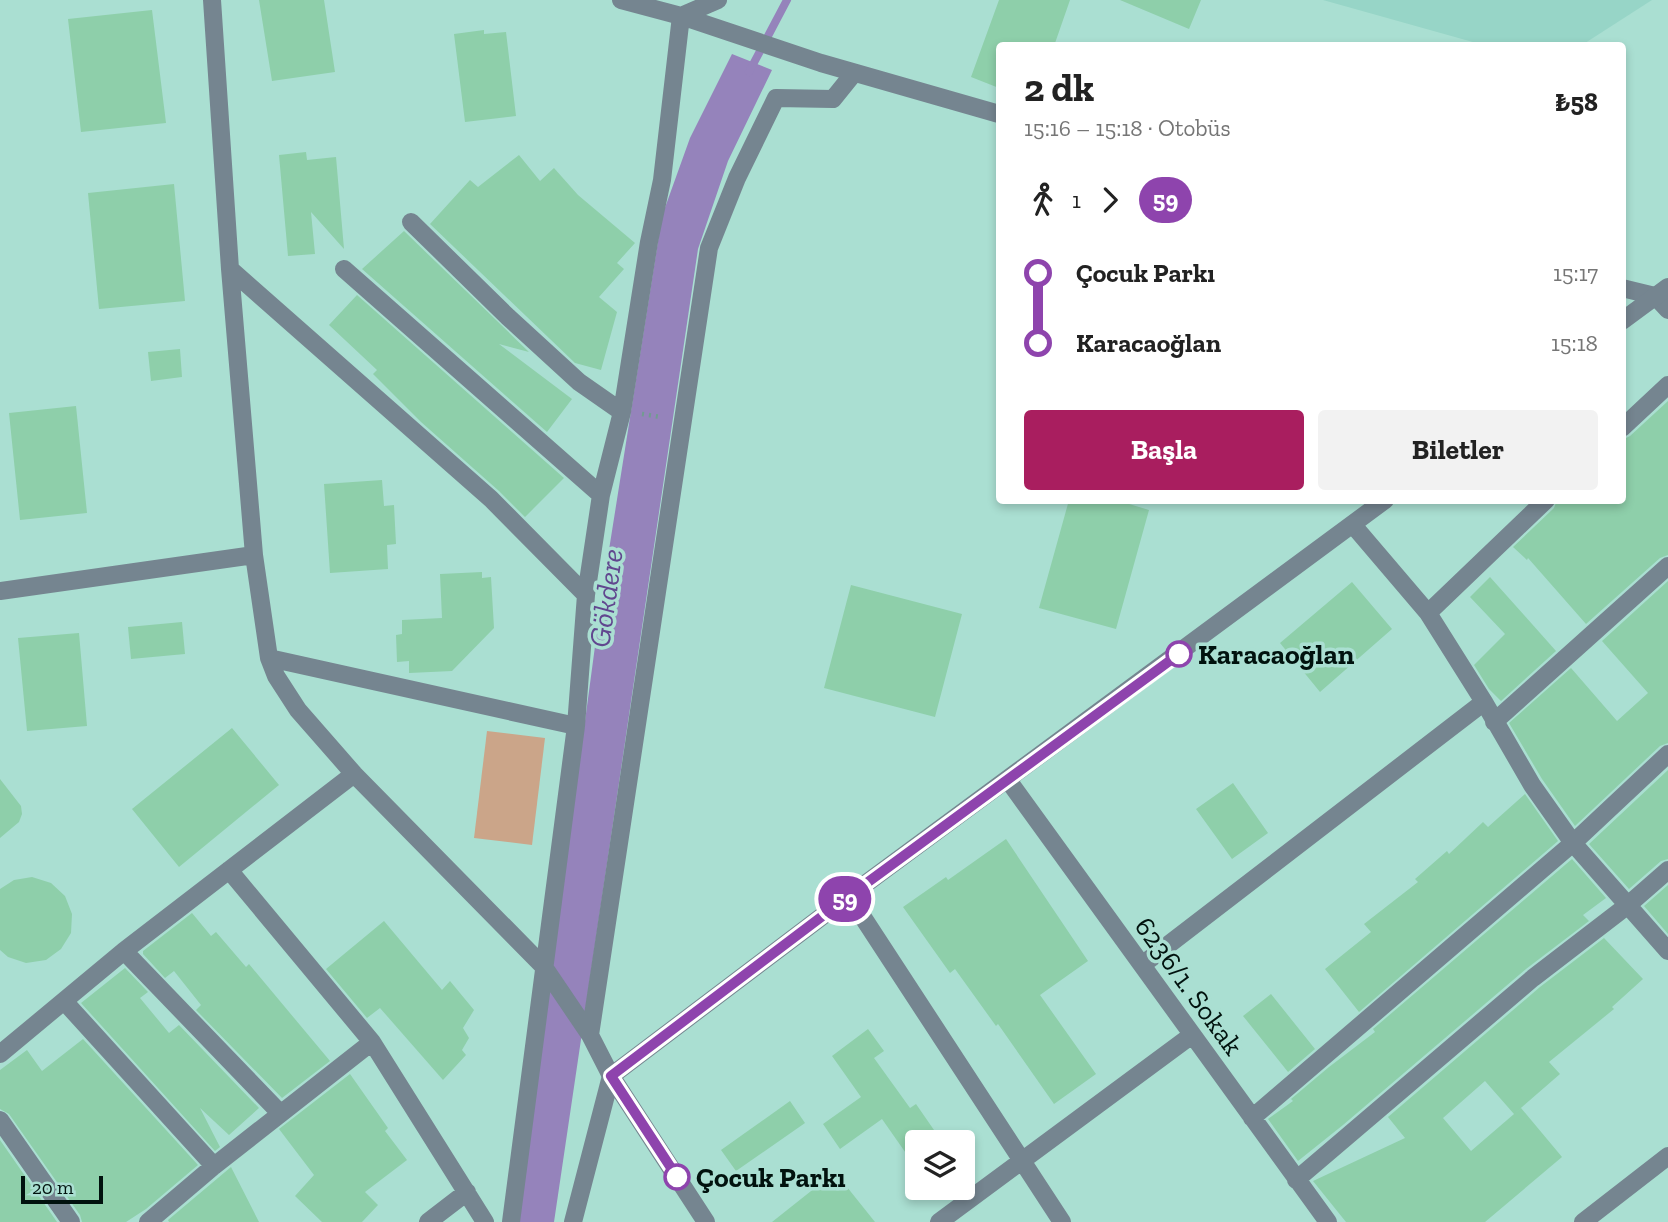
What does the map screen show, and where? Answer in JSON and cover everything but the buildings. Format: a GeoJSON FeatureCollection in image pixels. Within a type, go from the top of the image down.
{"type":"FeatureCollection","features":[{"type":"Feature","properties":{"kind":"street"},"geometry":{"type":"LineString","coordinates":[[212,0],[230,269],[254,555],[269,658],[276,676],[298,710],[354,774],[544,967],[590,1035],[611,1076],[706,1222]]}},
{"type":"Feature","properties":{"kind":"street"},"geometry":{"type":"LineString","coordinates":[[621,0],[681,16],[821,64],[996,113]]}},
{"type":"Feature","properties":{"kind":"street"},"geometry":{"type":"LineString","coordinates":[[681,16],[718,0]]}},
{"type":"Feature","properties":{"kind":"street"},"geometry":{"type":"LineString","coordinates":[[511,1222],[576,726],[586,596],[601,495],[622,412],[649,242],[662,180],[681,16]]}},
{"type":"Feature","properties":{"kind":"street"},"geometry":{"type":"LineString","coordinates":[[590,1035],[709,248],[737,178],[776,98],[832,99],[854,73]]}},
{"type":"Feature","properties":{"kind":"street"},"geometry":{"type":"LineString","coordinates":[[411,222],[579,382],[622,412]]}},
{"type":"Feature","properties":{"kind":"street"},"geometry":{"type":"LineString","coordinates":[[230,269],[491,499],[586,596]]}},
{"type":"Feature","properties":{"kind":"street"},"geometry":{"type":"LineString","coordinates":[[344,269],[601,495]]}},
{"type":"Feature","properties":{"kind":"street"},"geometry":{"type":"LineString","coordinates":[[1626,288],[1662,291]]}},
{"type":"Feature","properties":{"kind":"street"},"geometry":{"type":"LineString","coordinates":[[1662,291],[1668,310]]}},
{"type":"Feature","properties":{"kind":"street"},"geometry":{"type":"LineString","coordinates":[[1626,318],[1662,291]]}},
{"type":"Feature","properties":{"kind":"street"},"geometry":{"type":"LineString","coordinates":[[1626,424],[1668,385]]}},
{"type":"Feature","properties":{"kind":"street"},"geometry":{"type":"LineString","coordinates":[[573,1222],[611,1076],[849,896],[1380,504]]}},
{"type":"Feature","properties":{"kind":"street"},"geometry":{"type":"LineString","coordinates":[[1428,613],[1542,504]]}},
{"type":"Feature","properties":{"kind":"street"},"geometry":{"type":"LineString","coordinates":[[1353,524],[1428,613],[1532,785],[1573,843],[1668,951]]}},
{"type":"Feature","properties":{"kind":"street"},"geometry":{"type":"LineString","coordinates":[[0,591],[254,555]]}},
{"type":"Feature","properties":{"kind":"street"},"geometry":{"type":"LineString","coordinates":[[1494,722],[1668,566]]}},
{"type":"Feature","properties":{"kind":"street"},"geometry":{"type":"LineString","coordinates":[[269,658],[576,726]]}},
{"type":"Feature","properties":{"kind":"street"},"geometry":{"type":"LineString","coordinates":[[1142,965],[1484,702]]}},
{"type":"Feature","properties":{"kind":"street"},"geometry":{"type":"LineString","coordinates":[[1252,1118],[1573,843],[1668,754]]}},
{"type":"Feature","properties":{"kind":"street"},"geometry":{"type":"LineString","coordinates":[[0,1054],[124,951],[354,774]]}},
{"type":"Feature","properties":{"kind":"street","name":"6236/1. Sokak"},"geometry":{"type":"LineString","coordinates":[[1008,780],[1328,1222]]}},
{"type":"Feature","properties":{"kind":"street"},"geometry":{"type":"LineString","coordinates":[[229,870],[372,1042],[485,1222]]}},
{"type":"Feature","properties":{"kind":"street"},"geometry":{"type":"LineString","coordinates":[[1296,1180],[1533,978],[1628,905],[1668,870]]}},
{"type":"Feature","properties":{"kind":"street"},"geometry":{"type":"LineString","coordinates":[[849,896],[1062,1222]]}},
{"type":"Feature","properties":{"kind":"street"},"geometry":{"type":"LineString","coordinates":[[124,951],[280,1113]]}},
{"type":"Feature","properties":{"kind":"street"},"geometry":{"type":"LineString","coordinates":[[64,1001],[214,1166]]}},
{"type":"Feature","properties":{"kind":"street"},"geometry":{"type":"LineString","coordinates":[[939,1222],[1192,1035]]}},
{"type":"Feature","properties":{"kind":"street"},"geometry":{"type":"LineString","coordinates":[[148,1222],[214,1166],[372,1042]]}},
{"type":"Feature","properties":{"kind":"street"},"geometry":{"type":"LineString","coordinates":[[0,1120],[71,1222]]}},
{"type":"Feature","properties":{"kind":"street"},"geometry":{"type":"LineString","coordinates":[[1583,1222],[1668,1156]]}},
{"type":"Feature","properties":{"kind":"street"},"geometry":{"type":"LineString","coordinates":[[428,1222],[467,1192]]}},
{"type":"Feature","properties":{"kind":"path"},"geometry":{"type":"LineString","coordinates":[[622,412],[682,420]]}},
{"type":"Feature","properties":{"kind":"shaded area"},"geometry":{"type":"Polygon","coordinates":[[[1323,0],[1652,0],[1587,42],[1473,42],[1323,0]]]}},
{"type":"Feature","properties":{"kind":"shaded area"},"geometry":{"type":"Polygon","coordinates":[[[487,731],[545,738],[532,845],[474,838],[487,731]]]}},
{"type":"Feature","properties":{"kind":"water"},"geometry":{"type":"Polygon","coordinates":[[[732,54],[772,70],[728,161],[698,249],[554,1222],[518,1222],[602,594],[662,216],[690,138],[732,54]]]}},
{"type":"Feature","properties":{"kind":"waterway","name":"Gökdere"},"geometry":{"type":"LineString","coordinates":[[749,72],[787,0]]}},
{"type":"Feature","properties":{"kind":"bus line","name":"59"},"geometry":{"type":"LineString","coordinates":[[677,1177],[611,1076],[849,896],[1179,654]]}},
{"type":"Feature","properties":{"kind":"place","name":"Karacaoğlan"},"geometry":{"type":"Point","coordinates":[1179,654]}},
{"type":"Feature","properties":{"kind":"place","name":"Çocuk Parkı"},"geometry":{"type":"Point","coordinates":[677,1177]}}]}
